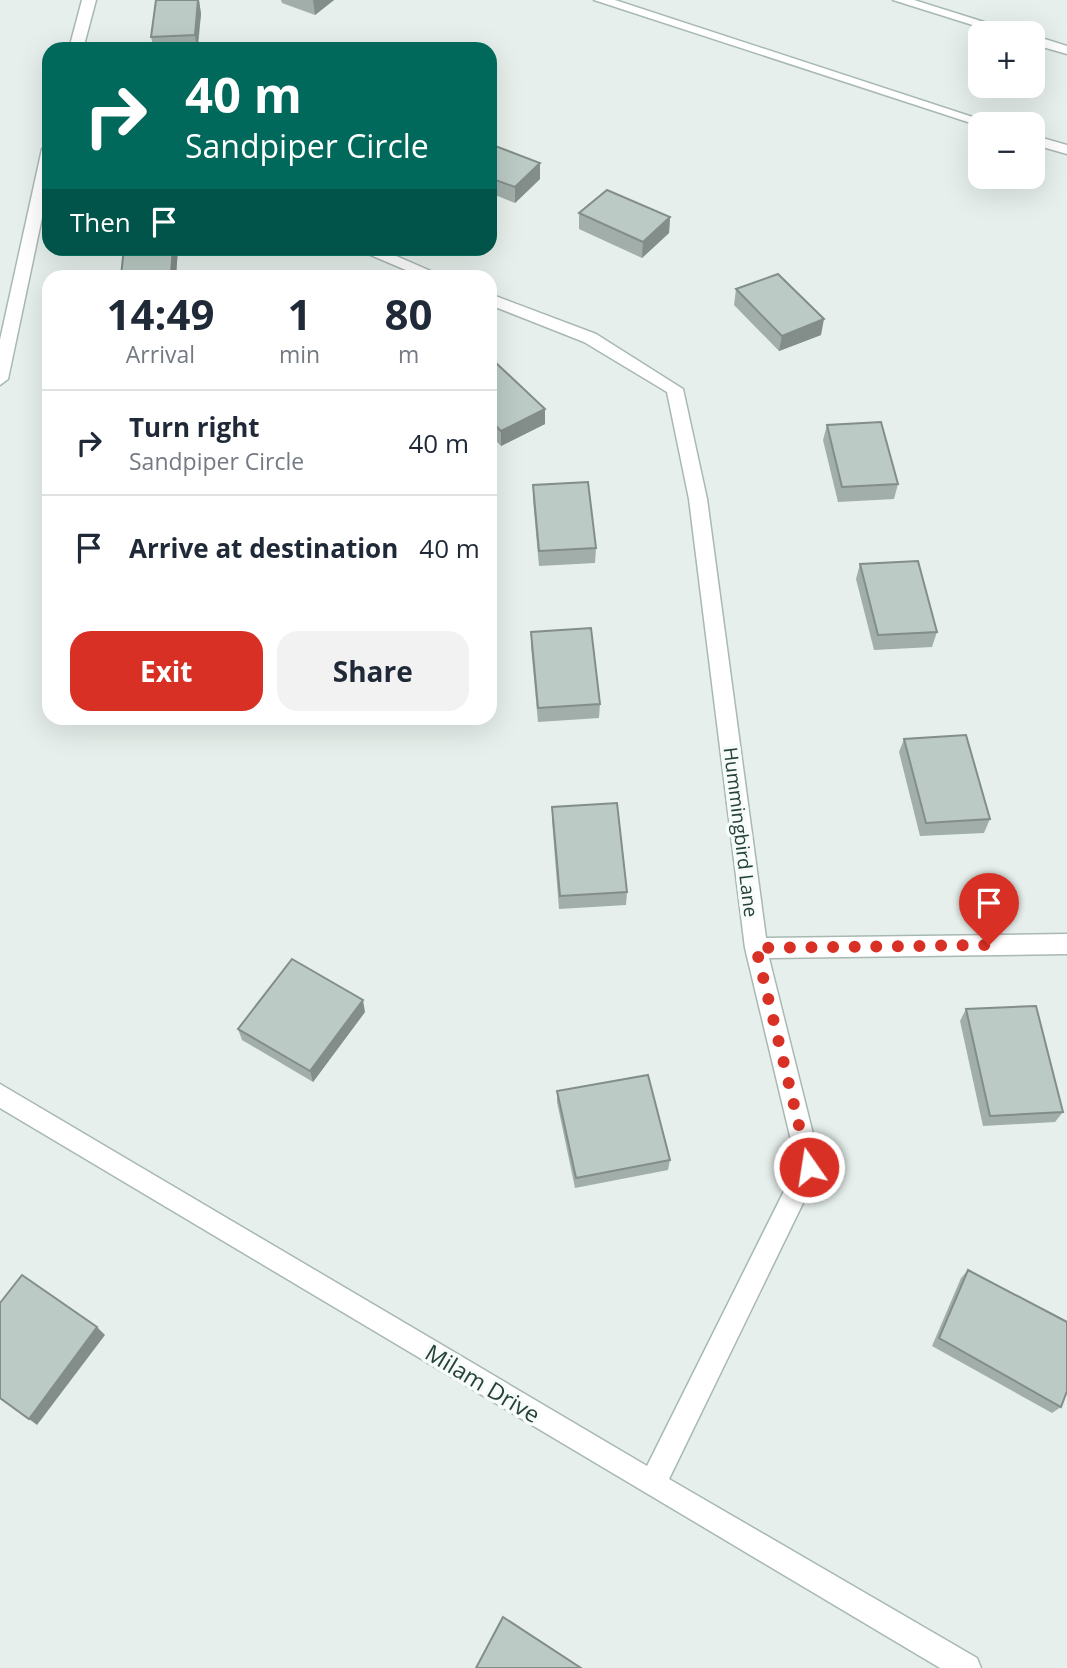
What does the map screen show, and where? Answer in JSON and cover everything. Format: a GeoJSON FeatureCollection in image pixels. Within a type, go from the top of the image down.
{"type":"FeatureCollection","features":[{"type":"Feature","properties":{"kind":"street"},"geometry":{"type":"LineString","coordinates":[[78,42],[89,0]]}},
{"type":"Feature","properties":{"kind":"street"},"geometry":{"type":"LineString","coordinates":[[601,0],[968,118]]}},
{"type":"Feature","properties":{"kind":"street"},"geometry":{"type":"LineString","coordinates":[[900,0],[971,21]]}},
{"type":"Feature","properties":{"kind":"street"},"geometry":{"type":"LineString","coordinates":[[1045,43],[1067,50]]}},
{"type":"Feature","properties":{"kind":"street"},"geometry":{"type":"LineString","coordinates":[[1045,143],[1067,150]]}},
{"type":"Feature","properties":{"kind":"street"},"geometry":{"type":"LineString","coordinates":[[0,379],[42,184]]}},
{"type":"Feature","properties":{"kind":"street"},"geometry":{"type":"LineString","coordinates":[[382,256],[418,270]]}},
{"type":"Feature","properties":{"kind":"street","name":"Hummingbird Lane"},"geometry":{"type":"LineString","coordinates":[[497,302],[590,338],[675,389],[698,499],[756,948],[809,1167],[652,1484]]}},
{"type":"Feature","properties":{"kind":"street"},"geometry":{"type":"LineString","coordinates":[[756,948],[1067,944]]}},
{"type":"Feature","properties":{"kind":"street","name":"Milam Drive"},"geometry":{"type":"LineString","coordinates":[[0,1095],[652,1484],[967,1668]]}},
{"type":"Feature","properties":{"kind":"building"},"geometry":{"type":"Polygon","coordinates":[[[156,0],[198,0],[195,35],[151,37],[156,0]]]}},
{"type":"Feature","properties":{"kind":"building"},"geometry":{"type":"Polygon","coordinates":[[[497,147],[540,163],[515,187],[497,181],[497,147]]]}},
{"type":"Feature","properties":{"kind":"building"},"geometry":{"type":"Polygon","coordinates":[[[607,190],[670,217],[643,242],[579,213],[607,190]]]}},
{"type":"Feature","properties":{"kind":"building"},"geometry":{"type":"Polygon","coordinates":[[[123,256],[172,256],[171,270],[122,270],[123,256]]]}},
{"type":"Feature","properties":{"kind":"building"},"geometry":{"type":"Polygon","coordinates":[[[778,274],[824,319],[782,336],[736,289],[778,274]]]}},
{"type":"Feature","properties":{"kind":"building"},"geometry":{"type":"Polygon","coordinates":[[[497,364],[545,409],[501,431],[497,427],[497,364]]]}},
{"type":"Feature","properties":{"kind":"building"},"geometry":{"type":"Polygon","coordinates":[[[881,422],[898,484],[842,487],[827,425],[881,422]]]}},
{"type":"Feature","properties":{"kind":"building"},"geometry":{"type":"Polygon","coordinates":[[[588,482],[596,548],[539,551],[533,485],[588,482]]]}},
{"type":"Feature","properties":{"kind":"building"},"geometry":{"type":"Polygon","coordinates":[[[918,561],[937,632],[878,635],[860,564],[918,561]]]}},
{"type":"Feature","properties":{"kind":"building"},"geometry":{"type":"Polygon","coordinates":[[[591,628],[600,704],[538,708],[531,632],[591,628]]]}},
{"type":"Feature","properties":{"kind":"building"},"geometry":{"type":"Polygon","coordinates":[[[966,735],[990,819],[926,823],[904,739],[966,735]]]}},
{"type":"Feature","properties":{"kind":"building"},"geometry":{"type":"Polygon","coordinates":[[[617,803],[627,892],[560,896],[552,807],[617,803]]]}},
{"type":"Feature","properties":{"kind":"building"},"geometry":{"type":"Polygon","coordinates":[[[292,959],[363,1000],[310,1071],[238,1029],[292,959]]]}},
{"type":"Feature","properties":{"kind":"building"},"geometry":{"type":"Polygon","coordinates":[[[1036,1006],[1063,1112],[990,1116],[966,1009],[1036,1006]]]}},
{"type":"Feature","properties":{"kind":"building"},"geometry":{"type":"Polygon","coordinates":[[[648,1075],[670,1160],[576,1178],[557,1091],[648,1075]]]}},
{"type":"Feature","properties":{"kind":"building"},"geometry":{"type":"Polygon","coordinates":[[[968,1270],[1067,1322],[1067,1391],[1061,1407],[939,1338],[968,1270]]]}},
{"type":"Feature","properties":{"kind":"building"},"geometry":{"type":"Polygon","coordinates":[[[22,1275],[97,1327],[29,1419],[0,1398],[0,1303],[22,1275]]]}},
{"type":"Feature","properties":{"kind":"building"},"geometry":{"type":"Polygon","coordinates":[[[503,1617],[581,1668],[476,1668],[503,1617]]]}},
{"type":"Feature","properties":{"kind":"route"},"geometry":{"type":"LineString","coordinates":[[809,1167],[756,948],[989,945]]}}]}
